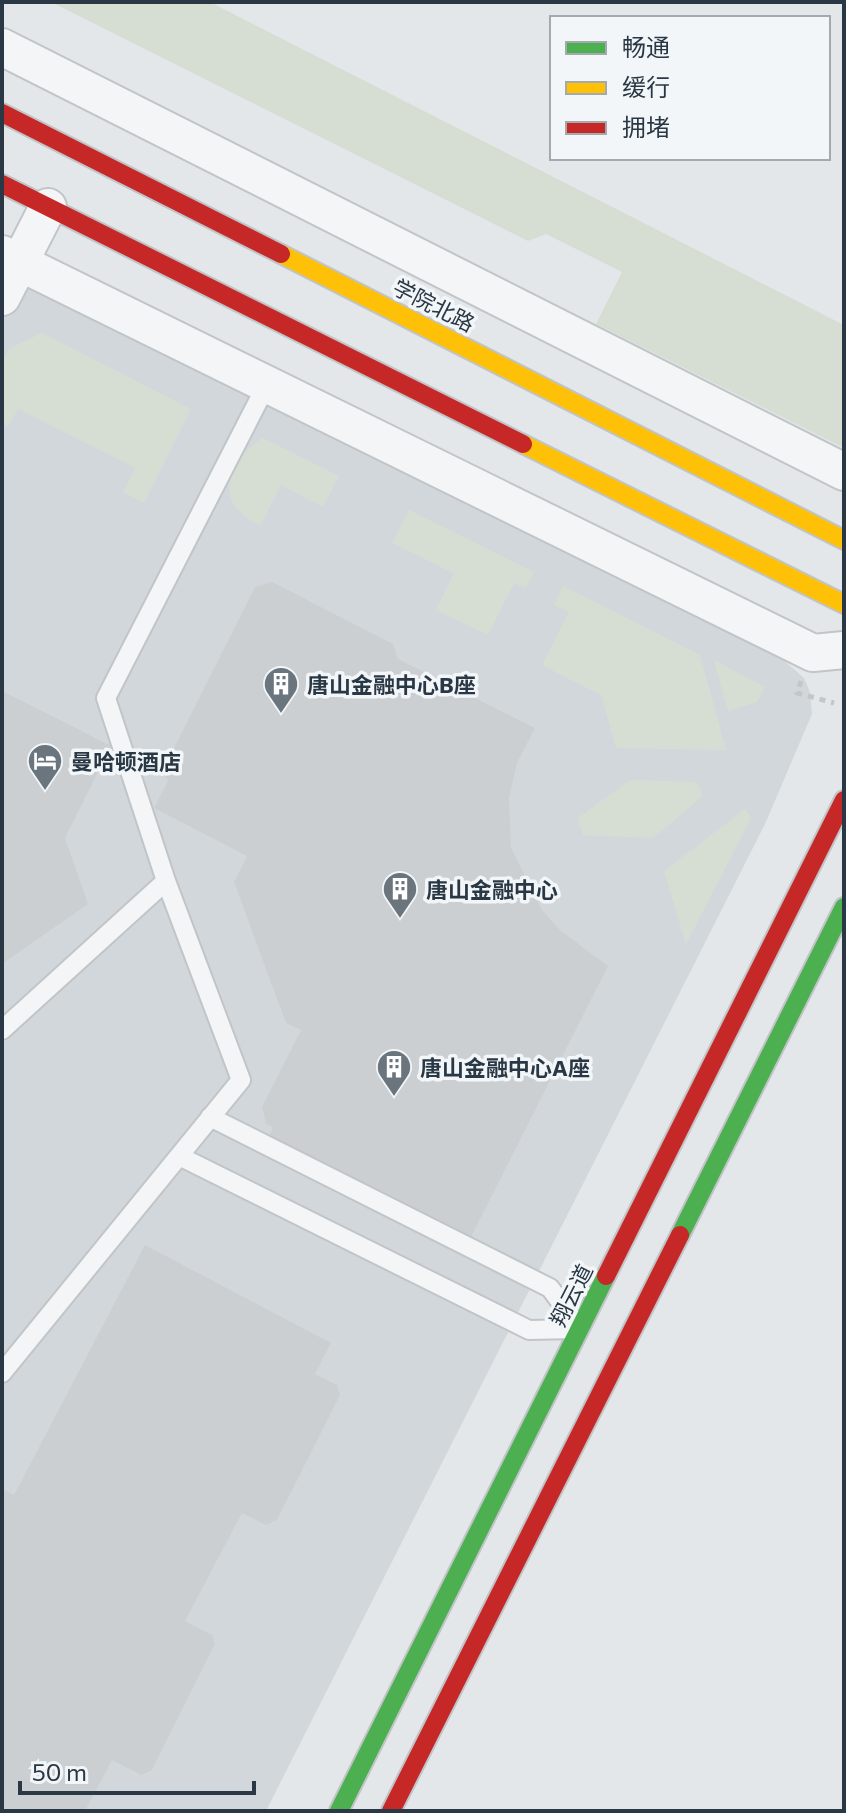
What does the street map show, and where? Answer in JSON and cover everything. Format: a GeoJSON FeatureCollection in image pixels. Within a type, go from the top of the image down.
{"type":"FeatureCollection","features":[{"type":"Feature","properties":{"kind":"main road","name":"学院北路"},"geometry":{"type":"LineString","coordinates":[[2,113],[844,540]]}},
{"type":"Feature","properties":{"kind":"main road"},"geometry":{"type":"LineString","coordinates":[[2,184],[844,604]]}},
{"type":"Feature","properties":{"kind":"main road","name":"翔云道"},"geometry":{"type":"LineString","coordinates":[[339,1811],[844,800]]}},
{"type":"Feature","properties":{"kind":"main road"},"geometry":{"type":"LineString","coordinates":[[391,1811],[844,907]]}},
{"type":"Feature","properties":{"kind":"street"},"geometry":{"type":"LineString","coordinates":[[2,47],[844,472]]}},
{"type":"Feature","properties":{"kind":"street"},"geometry":{"type":"LineString","coordinates":[[2,297],[11,258],[48,207]]}},
{"type":"Feature","properties":{"kind":"street"},"geometry":{"type":"LineString","coordinates":[[11,258],[813,653],[844,650]]}},
{"type":"Feature","properties":{"kind":"lane"},"geometry":{"type":"LineString","coordinates":[[2,1373],[241,1080],[166,881],[106,698],[268,382]]}},
{"type":"Feature","properties":{"kind":"lane"},"geometry":{"type":"LineString","coordinates":[[2,1030],[166,881]]}},
{"type":"Feature","properties":{"kind":"lane"},"geometry":{"type":"LineString","coordinates":[[210,1117],[550,1288],[580,1329]]}},
{"type":"Feature","properties":{"kind":"lane"},"geometry":{"type":"LineString","coordinates":[[179,1156],[529,1330],[580,1329]]}},
{"type":"Feature","properties":{"kind":"path"},"geometry":{"type":"LineString","coordinates":[[797,693],[834,703]]}},
{"type":"Feature","properties":{"kind":"shaded area"},"geometry":{"type":"Polygon","coordinates":[[[51,2],[210,2],[844,325],[844,448],[596,324],[622,272],[546,234],[528,241],[51,2]]]}},
{"type":"Feature","properties":{"kind":"shaded area","name":"唐山金融中心"},"geometry":{"type":"Polygon","coordinates":[[[3,271],[782,659],[804,678],[810,692],[812,714],[765,824],[266,1811],[2,1811],[3,271]]]}},
{"type":"Feature","properties":{"kind":"shaded area"},"geometry":{"type":"Polygon","coordinates":[[[42,333],[191,409],[144,503],[123,492],[135,468],[18,409],[8,426],[2,423],[2,363],[9,349],[42,333]]]}},
{"type":"Feature","properties":{"kind":"shaded area"},"geometry":{"type":"Polygon","coordinates":[[[263,438],[339,476],[323,507],[281,485],[260,526],[237,509],[230,492],[232,473],[242,456],[263,438]]]}},
{"type":"Feature","properties":{"kind":"shaded area"},"geometry":{"type":"Polygon","coordinates":[[[409,510],[534,572],[526,588],[514,583],[488,635],[436,610],[454,573],[392,543],[409,510]]]}},
{"type":"Feature","properties":{"kind":"shaded area"},"geometry":{"type":"Polygon","coordinates":[[[563,586],[700,655],[726,750],[616,748],[601,695],[542,665],[569,612],[554,605],[563,586]]]}},
{"type":"Feature","properties":{"kind":"shaded area"},"geometry":{"type":"Polygon","coordinates":[[[714,660],[765,687],[757,702],[728,711],[714,660]]]}},
{"type":"Feature","properties":{"kind":"shaded area"},"geometry":{"type":"Polygon","coordinates":[[[630,780],[697,782],[703,796],[653,838],[583,835],[578,818],[630,780]]]}},
{"type":"Feature","properties":{"kind":"shaded area"},"geometry":{"type":"Polygon","coordinates":[[[745,809],[751,818],[686,944],[664,871],[745,809]]]}},
{"type":"Feature","properties":{"kind":"building","name":"唐山金融中心"},"geometry":{"type":"Polygon","coordinates":[[[272,582],[393,644],[398,659],[535,728],[517,763],[509,798],[511,848],[542,910],[561,931],[608,966],[470,1239],[269,1137],[273,1127],[266,1124],[262,1107],[301,1030],[286,1023],[234,882],[247,856],[154,808],[168,781],[163,770],[255,587],[272,582]]]}},
{"type":"Feature","properties":{"kind":"building","name":"曼哈顿酒店"},"geometry":{"type":"Polygon","coordinates":[[[2,691],[111,746],[65,838],[88,904],[2,964],[2,691]]]}},
{"type":"Feature","properties":{"kind":"building"},"geometry":{"type":"Polygon","coordinates":[[[145,1245],[331,1343],[315,1374],[337,1385],[340,1395],[277,1520],[266,1525],[242,1513],[185,1621],[212,1635],[215,1644],[152,1770],[141,1775],[112,1760],[85,1811],[2,1811],[2,1489],[14,1495],[145,1245]]]}},
{"type":"Feature","properties":{"kind":"traffic: fast"},"geometry":{"type":"LineString","coordinates":[[680,1235],[844,907]]}},
{"type":"Feature","properties":{"kind":"traffic: fast"},"geometry":{"type":"LineString","coordinates":[[339,1811],[606,1276]]}},
{"type":"Feature","properties":{"kind":"traffic: slow"},"geometry":{"type":"LineString","coordinates":[[281,254],[844,540]]}},
{"type":"Feature","properties":{"kind":"traffic: slow"},"geometry":{"type":"LineString","coordinates":[[523,444],[844,604]]}},
{"type":"Feature","properties":{"kind":"traffic: jam"},"geometry":{"type":"LineString","coordinates":[[2,113],[281,254]]}},
{"type":"Feature","properties":{"kind":"traffic: jam"},"geometry":{"type":"LineString","coordinates":[[2,184],[523,444]]}},
{"type":"Feature","properties":{"kind":"traffic: jam"},"geometry":{"type":"LineString","coordinates":[[606,1276],[844,800]]}},
{"type":"Feature","properties":{"kind":"traffic: jam"},"geometry":{"type":"LineString","coordinates":[[391,1811],[680,1235]]}},
{"type":"Feature","properties":{"kind":"place","name":"唐山金融中心B座"},"geometry":{"type":"Point","coordinates":[281,715]}},
{"type":"Feature","properties":{"kind":"place","name":"曼哈顿酒店"},"geometry":{"type":"Point","coordinates":[45,792]}},
{"type":"Feature","properties":{"kind":"place","name":"唐山金融中心"},"geometry":{"type":"Point","coordinates":[400,920]}},
{"type":"Feature","properties":{"kind":"place","name":"唐山金融中心A座"},"geometry":{"type":"Point","coordinates":[394,1098]}}]}
